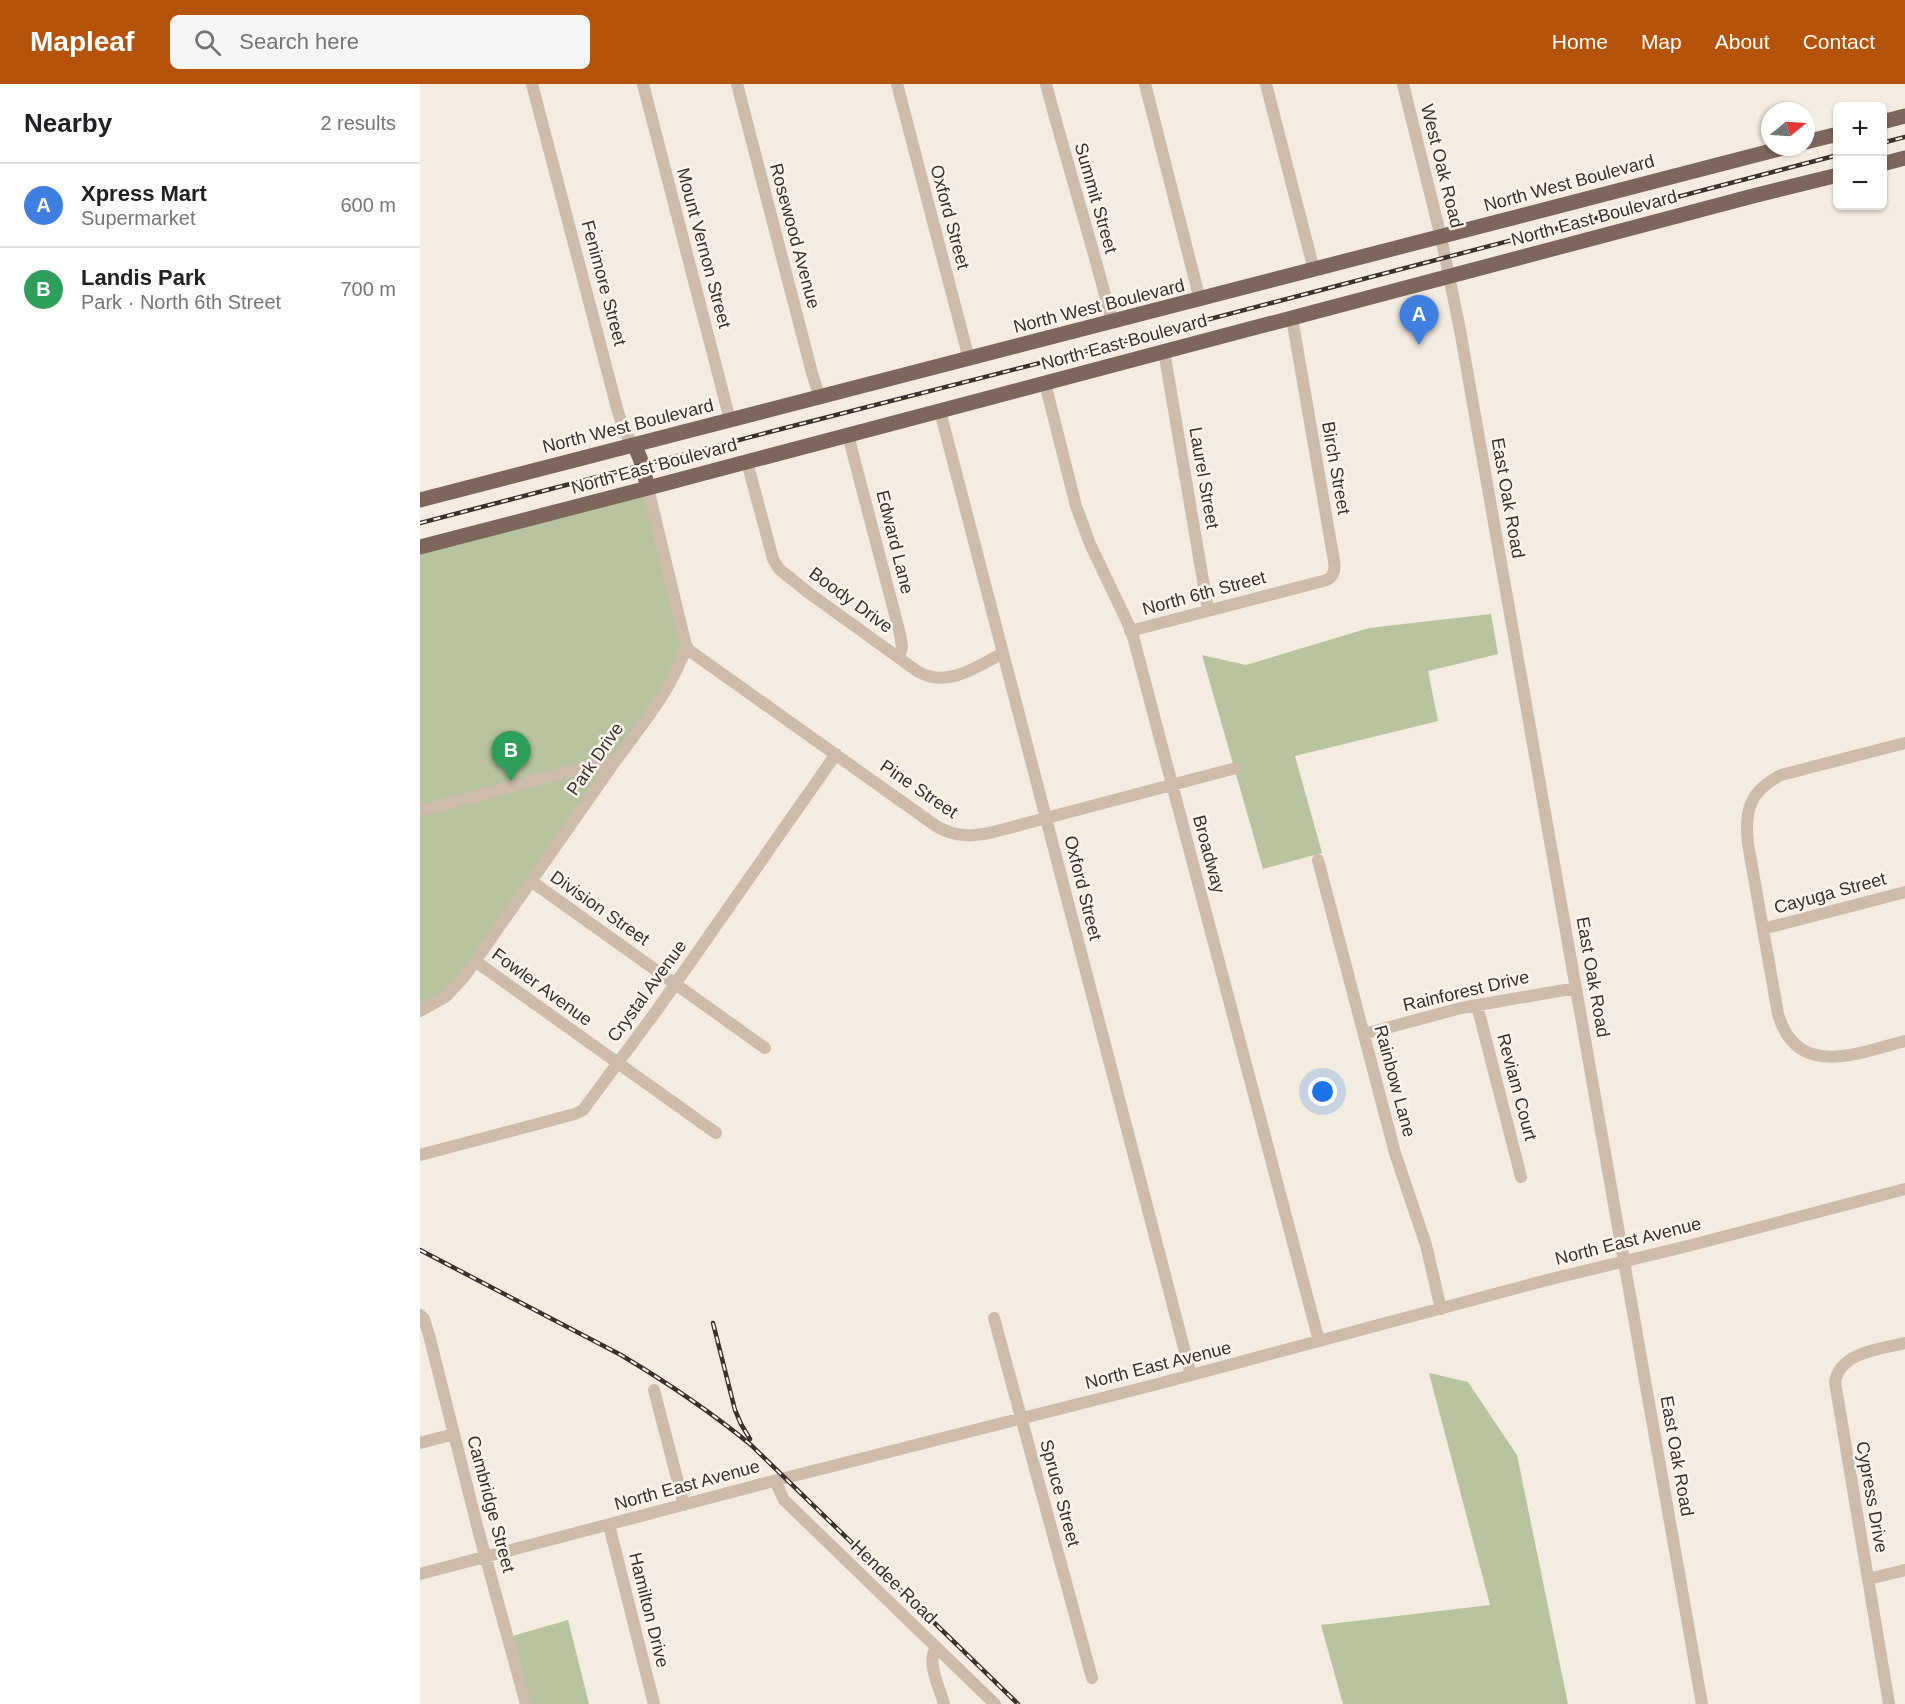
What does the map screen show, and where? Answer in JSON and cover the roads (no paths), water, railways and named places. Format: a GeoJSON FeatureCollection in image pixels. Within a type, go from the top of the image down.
{"type":"FeatureCollection","features":[{"type":"Feature","properties":{"kind":"main road"},"geometry":{"type":"LineString","coordinates":[[1887,121],[1905,116]]}},
{"type":"Feature","properties":{"kind":"main road"},"geometry":{"type":"LineString","coordinates":[[1815,140],[1833,135]]}},
{"type":"Feature","properties":{"kind":"main road","name":"North West Boulevard"},"geometry":{"type":"LineString","coordinates":[[420,500],[1761,154]]}},
{"type":"Feature","properties":{"kind":"main road"},"geometry":{"type":"LineString","coordinates":[[1887,163],[1905,158]]}},
{"type":"Feature","properties":{"kind":"main road","name":"North East Boulevard"},"geometry":{"type":"LineString","coordinates":[[420,547],[1753,196],[1833,177]]}},
{"type":"Feature","properties":{"kind":"main road","name":"Fenimore Street"},"geometry":{"type":"LineString","coordinates":[[634,445],[648,488]]}},
{"type":"Feature","properties":{"kind":"street","name":"Fenimore Street"},"geometry":{"type":"LineString","coordinates":[[532,84],[618,412],[625,433],[634,445]]}},
{"type":"Feature","properties":{"kind":"street","name":"Mount Vernon Street"},"geometry":{"type":"LineString","coordinates":[[643,84],[730,420]]}},
{"type":"Feature","properties":{"kind":"street","name":"Rosewood Avenue"},"geometry":{"type":"LineString","coordinates":[[737,84],[820,398]]}},
{"type":"Feature","properties":{"kind":"street","name":"Oxford Street"},"geometry":{"type":"LineString","coordinates":[[897,84],[969,359]]}},
{"type":"Feature","properties":{"kind":"street","name":"Summit Street"},"geometry":{"type":"LineString","coordinates":[[1046,84],[1112,322]]}},
{"type":"Feature","properties":{"kind":"street"},"geometry":{"type":"LineString","coordinates":[[1144,84],[1200,300]]}},
{"type":"Feature","properties":{"kind":"street"},"geometry":{"type":"LineString","coordinates":[[1266,84],[1314,270]]}},
{"type":"Feature","properties":{"kind":"street","name":"West Oak Road"},"geometry":{"type":"LineString","coordinates":[[1403,84],[1446,257]]}},
{"type":"Feature","properties":{"kind":"street","name":"East Oak Road"},"geometry":{"type":"LineString","coordinates":[[1446,257],[1702,1704]]}},
{"type":"Feature","properties":{"kind":"street","name":"Birch Street"},"geometry":{"type":"LineString","coordinates":[[1286,590],[1326,580],[1333,575],[1335,569],[1292,318]]}},
{"type":"Feature","properties":{"kind":"street","name":"Laurel Street"},"geometry":{"type":"LineString","coordinates":[[1164,351],[1208,610]]}},
{"type":"Feature","properties":{"kind":"street","name":"Broadway"},"geometry":{"type":"LineString","coordinates":[[1045,383],[1076,506],[1090,544],[1136,644],[1319,1341]]}},
{"type":"Feature","properties":{"kind":"street","name":"Oxford Street"},"geometry":{"type":"LineString","coordinates":[[940,411],[1191,1375]]}},
{"type":"Feature","properties":{"kind":"street","name":"Edward Lane"},"geometry":{"type":"LineString","coordinates":[[848,435],[900,634],[902,647],[899,658]]}},
{"type":"Feature","properties":{"kind":"street","name":"Boody Drive"},"geometry":{"type":"LineString","coordinates":[[747,462],[771,553],[778,569],[808,593],[924,676],[943,679],[968,671],[1003,653]]}},
{"type":"Feature","properties":{"kind":"street"},"geometry":{"type":"LineString","coordinates":[[648,488],[686,646]]}},
{"type":"Feature","properties":{"kind":"street","name":"North 6th Street"},"geometry":{"type":"LineString","coordinates":[[1130,631],[1286,590]]}},
{"type":"Feature","properties":{"kind":"street","name":"Pine Street"},"geometry":{"type":"LineString","coordinates":[[686,646],[936,826],[965,836],[981,835],[1236,768]]}},
{"type":"Feature","properties":{"kind":"street","name":"Park Drive"},"geometry":{"type":"LineString","coordinates":[[420,1011],[438,1002],[464,977],[671,681],[679,667],[686,646]]}},
{"type":"Feature","properties":{"kind":"street"},"geometry":{"type":"LineString","coordinates":[[1905,742],[1781,775],[1772,780],[1756,793],[1748,811],[1747,834],[1778,1014],[1781,1025],[1793,1041],[1821,1058],[1859,1053],[1905,1041]]}},
{"type":"Feature","properties":{"kind":"street","name":"Crystal Avenue"},"geometry":{"type":"LineString","coordinates":[[420,1155],[584,1110],[836,754]]}},
{"type":"Feature","properties":{"kind":"street"},"geometry":{"type":"LineString","coordinates":[[420,812],[617,759]]}},
{"type":"Feature","properties":{"kind":"street","name":"Rainbow Lane"},"geometry":{"type":"LineString","coordinates":[[1318,860],[1395,1153],[1426,1245],[1441,1309]]}},
{"type":"Feature","properties":{"kind":"street","name":"Division Street"},"geometry":{"type":"LineString","coordinates":[[531,881],[765,1048]]}},
{"type":"Feature","properties":{"kind":"street","name":"Cayuga Street"},"geometry":{"type":"LineString","coordinates":[[1763,929],[1905,892]]}},
{"type":"Feature","properties":{"kind":"street","name":"Fowler Avenue"},"geometry":{"type":"LineString","coordinates":[[475,961],[716,1133]]}},
{"type":"Feature","properties":{"kind":"street","name":"Rainforest Drive"},"geometry":{"type":"LineString","coordinates":[[1364,1034],[1477,1005],[1576,987]]}},
{"type":"Feature","properties":{"kind":"street","name":"Reviam Court"},"geometry":{"type":"LineString","coordinates":[[1477,1005],[1521,1177]]}},
{"type":"Feature","properties":{"kind":"street","name":"North East Avenue"},"geometry":{"type":"LineString","coordinates":[[420,1574],[1905,1189]]}},
{"type":"Feature","properties":{"kind":"street","name":"Cambridge Street"},"geometry":{"type":"LineString","coordinates":[[420,1315],[429,1335],[526,1704]]}},
{"type":"Feature","properties":{"kind":"street","name":"Spruce Street"},"geometry":{"type":"LineString","coordinates":[[994,1318],[1092,1678]]}},
{"type":"Feature","properties":{"kind":"street","name":"Cypress Drive"},"geometry":{"type":"LineString","coordinates":[[1889,1704],[1835,1382],[1839,1368],[1850,1359],[1905,1343]]}},
{"type":"Feature","properties":{"kind":"street"},"geometry":{"type":"LineString","coordinates":[[654,1390],[684,1505]]}},
{"type":"Feature","properties":{"kind":"street"},"geometry":{"type":"LineString","coordinates":[[420,1443],[454,1434]]}},
{"type":"Feature","properties":{"kind":"street","name":"Hendee Road"},"geometry":{"type":"LineString","coordinates":[[775,1481],[784,1500],[995,1704]]}},
{"type":"Feature","properties":{"kind":"street","name":"Hamilton Drive"},"geometry":{"type":"LineString","coordinates":[[609,1525],[654,1704]]}},
{"type":"Feature","properties":{"kind":"street"},"geometry":{"type":"LineString","coordinates":[[1868,1580],[1905,1570]]}},
{"type":"Feature","properties":{"kind":"street"},"geometry":{"type":"LineString","coordinates":[[936,1647],[932,1662],[944,1704]]}},
{"type":"Feature","properties":{"kind":"railway"},"geometry":{"type":"LineString","coordinates":[[1887,142],[1905,137]]}},
{"type":"Feature","properties":{"kind":"railway"},"geometry":{"type":"LineString","coordinates":[[420,523],[1834,156]]}},
{"type":"Feature","properties":{"kind":"railway"},"geometry":{"type":"LineString","coordinates":[[420,1250],[621,1355],[720,1420],[751,1445],[1018,1704]]}},
{"type":"Feature","properties":{"kind":"railway"},"geometry":{"type":"LineString","coordinates":[[713,1323],[735,1410],[750,1439]]}},
{"type":"Feature","properties":{"kind":"place","name":"Xpress Mart"},"geometry":{"type":"Point","coordinates":[1419,345]}},
{"type":"Feature","properties":{"kind":"place","name":"Landis Park"},"geometry":{"type":"Point","coordinates":[511,781]}}]}
